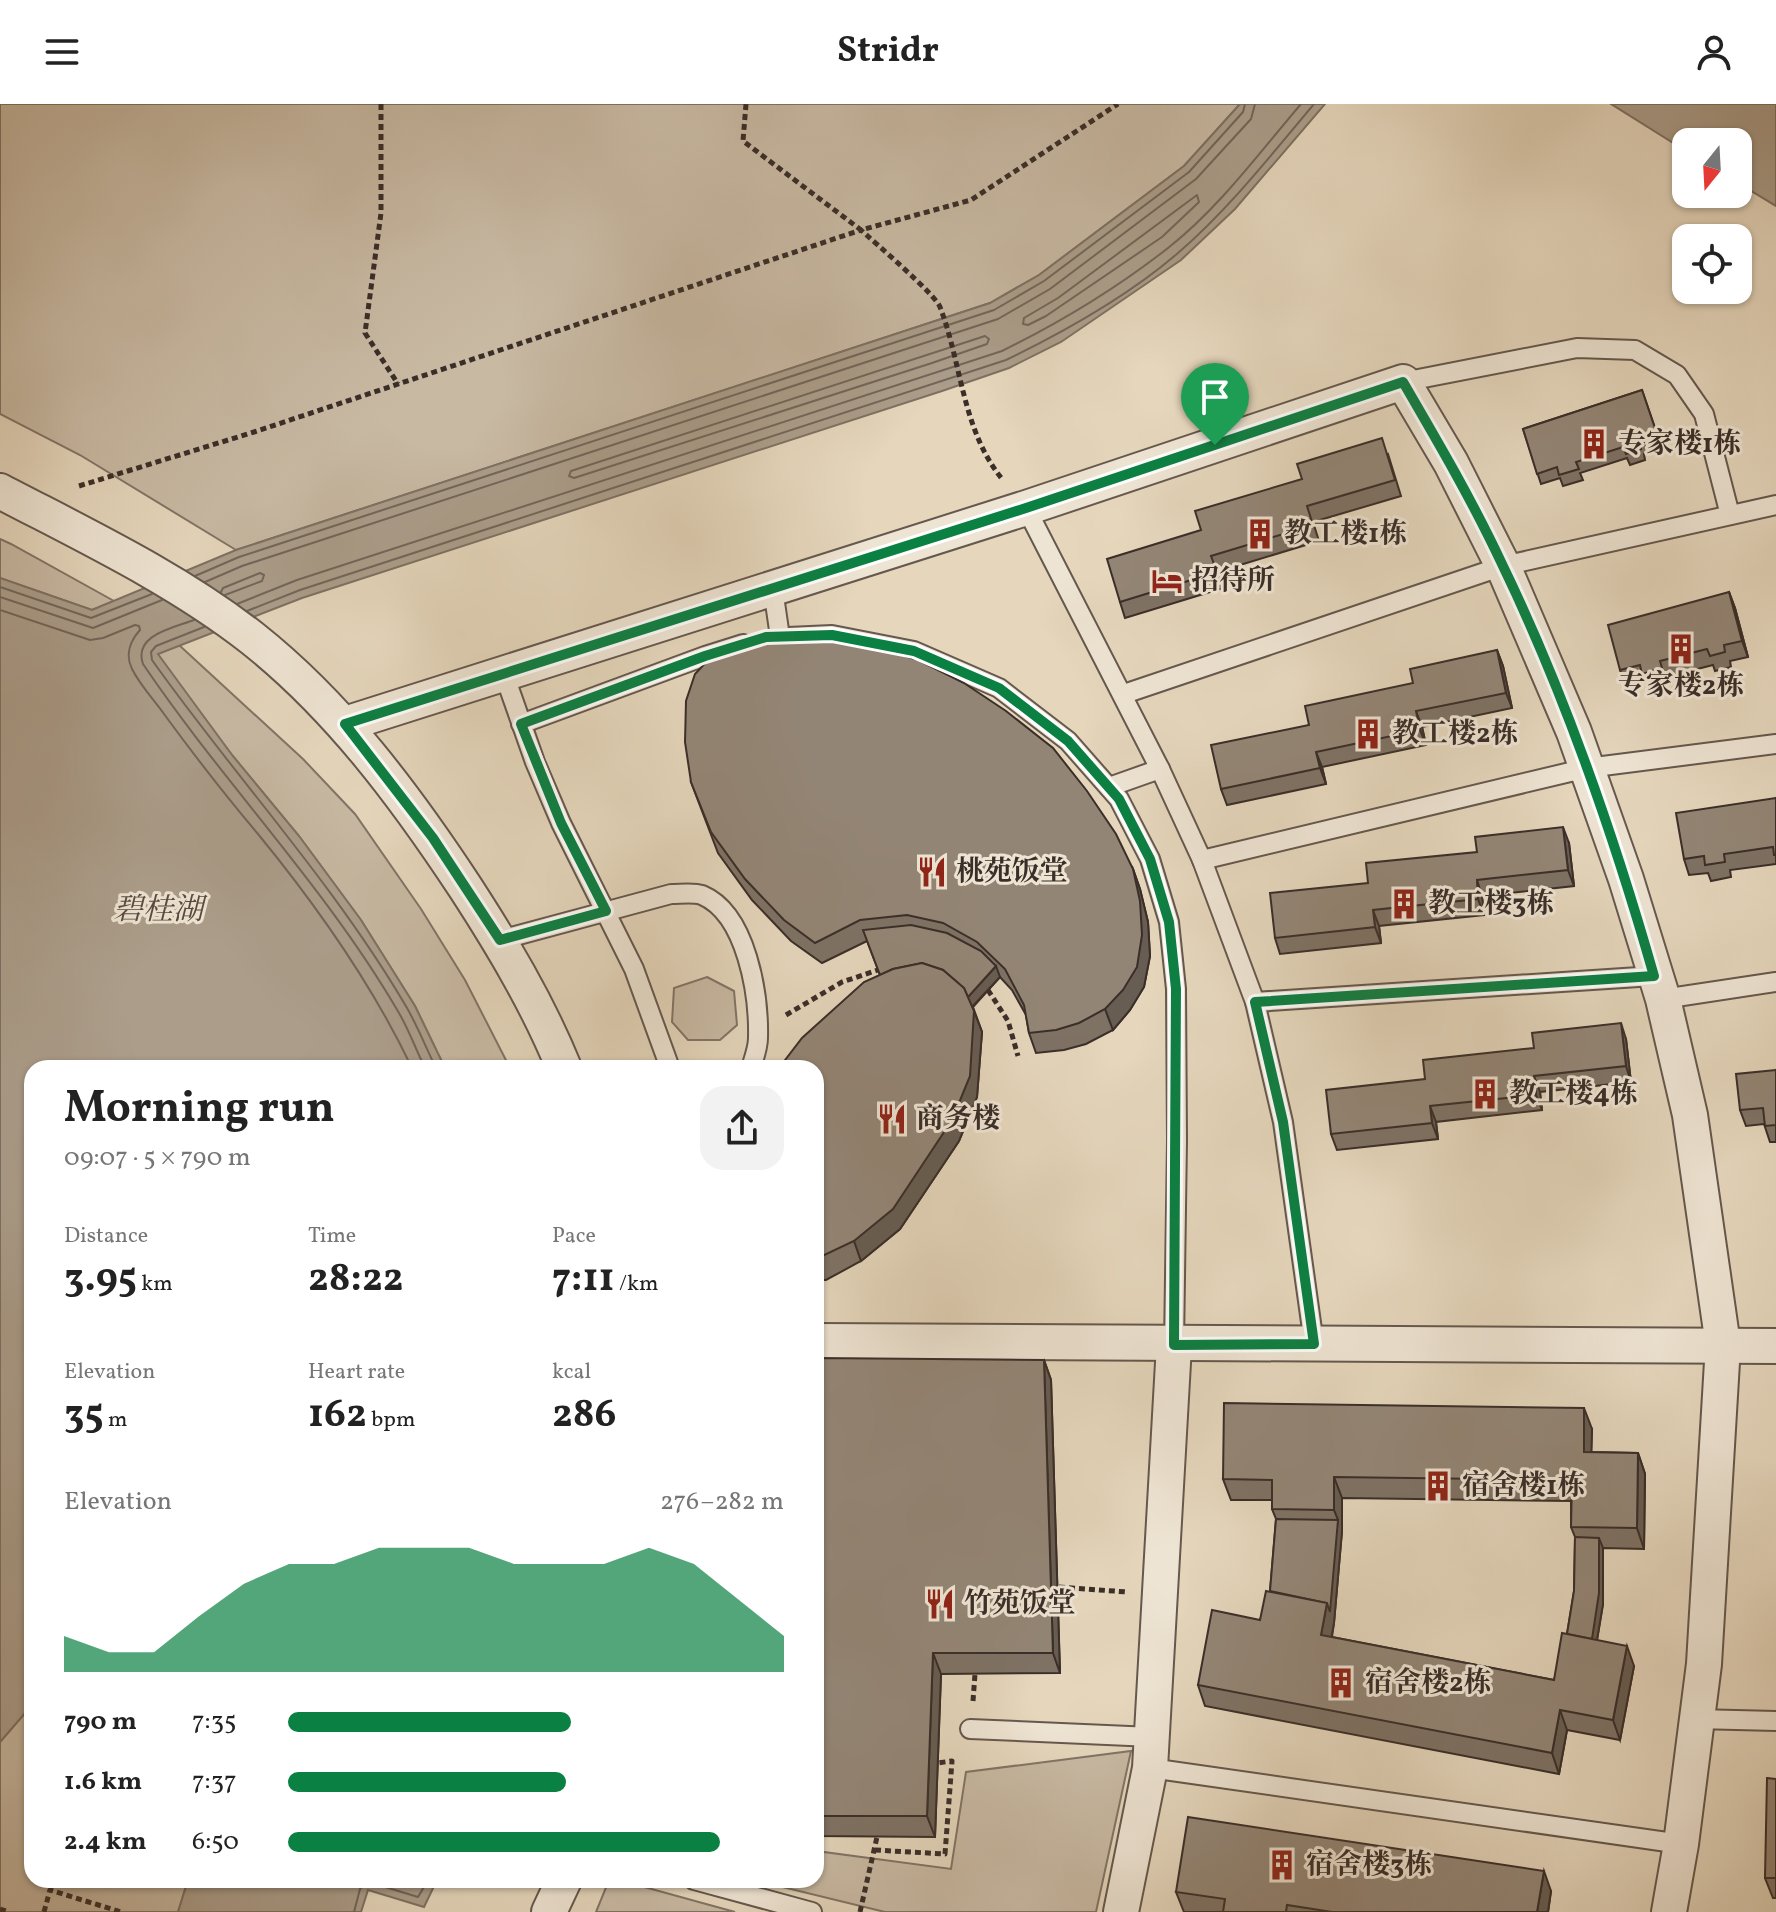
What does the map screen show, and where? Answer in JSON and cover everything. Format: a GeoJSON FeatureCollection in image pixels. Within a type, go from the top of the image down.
{"type":"FeatureCollection","features":[{"type":"Feature","properties":{"kind":"street"},"geometry":{"type":"LineString","coordinates":[[345,724],[1026,508],[1403,382],[1451,463],[1503,566],[1587,768],[1659,987],[1690,1115],[1723,1345],[1704,1664],[1669,1912]]}},
{"type":"Feature","properties":{"kind":"street"},"geometry":{"type":"LineString","coordinates":[[0,491],[149,569],[252,638],[345,724],[433,838],[509,954],[560,1060]]}},
{"type":"Feature","properties":{"kind":"street"},"geometry":{"type":"LineString","coordinates":[[824,1341],[1776,1346]]}},
{"type":"Feature","properties":{"kind":"street"},"geometry":{"type":"LineString","coordinates":[[1121,1912],[1151,1752],[1174,1345]]}},
{"type":"Feature","properties":{"kind":"street"},"geometry":{"type":"LineString","coordinates":[[549,1912],[560,1888]]}},
{"type":"Feature","properties":{"kind":"lane"},"geometry":{"type":"LineString","coordinates":[[1403,382],[1577,348],[1635,350],[1677,375],[1704,414],[1730,515]]}},
{"type":"Feature","properties":{"kind":"lane"},"geometry":{"type":"LineString","coordinates":[[1124,694],[1503,566],[1776,505]]}},
{"type":"Feature","properties":{"kind":"lane"},"geometry":{"type":"LineString","coordinates":[[1026,508],[1160,769],[1202,860],[1255,1002],[1283,1122],[1314,1344]]}},
{"type":"Feature","properties":{"kind":"lane"},"geometry":{"type":"LineString","coordinates":[[773,589],[780,637]]}},
{"type":"Feature","properties":{"kind":"lane"},"geometry":{"type":"LineString","coordinates":[[521,724],[705,656],[766,637],[832,635],[914,651],[999,688],[1068,741],[1119,799],[1150,859],[1169,922],[1176,989],[1174,1345]]}},
{"type":"Feature","properties":{"kind":"lane"},"geometry":{"type":"LineString","coordinates":[[504,674],[561,823],[634,969],[667,1060]]}},
{"type":"Feature","properties":{"kind":"lane"},"geometry":{"type":"LineString","coordinates":[[1202,860],[1587,768],[1776,744]]}},
{"type":"Feature","properties":{"kind":"lane"},"geometry":{"type":"LineString","coordinates":[[1109,787],[1160,769]]}},
{"type":"Feature","properties":{"kind":"lane"},"geometry":{"type":"LineString","coordinates":[[500,940],[671,894],[699,894],[718,905],[744,944],[756,989],[758,1041],[753,1060]]}},
{"type":"Feature","properties":{"kind":"lane"},"geometry":{"type":"LineString","coordinates":[[1255,1002],[1776,982]]}},
{"type":"Feature","properties":{"kind":"lane"},"geometry":{"type":"LineString","coordinates":[[1696,1719],[1776,1721]]}},
{"type":"Feature","properties":{"kind":"lane"},"geometry":{"type":"LineString","coordinates":[[970,1729],[1151,1752],[1681,1844]]}},
{"type":"Feature","properties":{"kind":"lane"},"geometry":{"type":"LineString","coordinates":[[724,1888],[812,1912]]}},
{"type":"Feature","properties":{"kind":"path"},"geometry":{"type":"LineString","coordinates":[[381,104],[381,213],[365,333],[398,384]]}},
{"type":"Feature","properties":{"kind":"path"},"geometry":{"type":"LineString","coordinates":[[746,104],[743,141],[861,230],[939,304],[964,399],[988,462],[1026,508]]}},
{"type":"Feature","properties":{"kind":"path"},"geometry":{"type":"LineString","coordinates":[[79,486],[861,230],[971,200],[1118,104]]}},
{"type":"Feature","properties":{"kind":"path"},"geometry":{"type":"LineString","coordinates":[[758,1041],[793,1009],[842,982],[878,970]]}},
{"type":"Feature","properties":{"kind":"path"},"geometry":{"type":"LineString","coordinates":[[988,990],[1008,1021],[1018,1056]]}},
{"type":"Feature","properties":{"kind":"path"},"geometry":{"type":"LineString","coordinates":[[1059,1587],[1160,1594]]}},
{"type":"Feature","properties":{"kind":"path"},"geometry":{"type":"LineString","coordinates":[[875,1850],[945,1854],[952,1761],[937,1763]]}},
{"type":"Feature","properties":{"kind":"path"},"geometry":{"type":"LineString","coordinates":[[860,1912],[877,1837]]}},
{"type":"Feature","properties":{"kind":"path"},"geometry":{"type":"LineString","coordinates":[[44,1912],[50,1890],[121,1912]]}},
{"type":"Feature","properties":{"kind":"path"},"geometry":{"type":"LineString","coordinates":[[0,1909],[9,1912]]}},
{"type":"Feature","properties":{"kind":"shaded area"},"geometry":{"type":"Polygon","coordinates":[[[0,104],[1240,104],[1184,166],[1039,275],[990,303],[236,550],[80,455],[0,414],[0,104]]]}},
{"type":"Feature","properties":{"kind":"shaded area"},"geometry":{"type":"Polygon","coordinates":[[[0,539],[114,601],[92,610],[0,578],[0,539]]]}},
{"type":"Feature","properties":{"kind":"shaded area"},"geometry":{"type":"Polygon","coordinates":[[[179,645],[303,759],[355,814],[421,909],[465,980],[506,1060],[441,1060],[415,1006],[361,920],[157,654],[179,645]]]}},
{"type":"Feature","properties":{"kind":"shaded area"},"geometry":{"type":"Polygon","coordinates":[[[707,977],[734,991],[737,1025],[720,1040],[688,1040],[672,1022],[674,988],[707,977]]]}},
{"type":"Feature","properties":{"kind":"shaded area"},"geometry":{"type":"Polygon","coordinates":[[[24,1714],[24,1888],[186,1888],[178,1912],[0,1912],[0,1742],[24,1714]]]}},
{"type":"Feature","properties":{"kind":"shaded area"},"geometry":{"type":"Polygon","coordinates":[[[1131,1751],[1096,1912],[885,1912],[787,1888],[824,1888],[824,1852],[951,1869],[966,1772],[1131,1751]]]}},
{"type":"Feature","properties":{"kind":"shaded area"},"geometry":{"type":"Polygon","coordinates":[[[606,1888],[648,1888],[735,1912],[596,1912],[606,1888]]]}},
{"type":"Feature","properties":{"kind":"water","name":"碧桂湖"},"geometry":{"type":"Polygon","coordinates":[[[1240,104],[1325,104],[1235,209],[1181,260],[1061,342],[1009,368],[302,598],[158,654],[232,755],[299,836],[361,920],[415,1006],[441,1060],[24,1060],[24,1714],[0,1742],[0,578],[92,610],[236,550],[990,303],[1039,275],[1184,166],[1240,104]]]}},
{"type":"Feature","properties":{"kind":"water"},"geometry":{"type":"Polygon","coordinates":[[[1611,104],[1776,104],[1776,206],[1752,191],[1752,128],[1672,128],[1672,142],[1611,104]]]}},
{"type":"Feature","properties":{"kind":"water"},"geometry":{"type":"Polygon","coordinates":[[[186,1888],[433,1888],[424,1907],[368,1890],[361,1912],[178,1912],[186,1888]]]}},
{"type":"Feature","properties":{"kind":"building","name":"专家楼1栋"},"geometry":{"type":"Polygon","coordinates":[[[1642,390],[1658,437],[1640,443],[1641,449],[1626,454],[1623,447],[1576,462],[1579,469],[1559,475],[1557,467],[1537,474],[1523,429],[1642,390]]]}},
{"type":"Feature","properties":{"kind":"building","name":"教工楼1栋"},"geometry":{"type":"Polygon","coordinates":[[[1382,438],[1395,480],[1307,506],[1313,525],[1211,556],[1217,572],[1120,602],[1107,559],[1201,530],[1195,511],[1302,479],[1297,464],[1382,438]]]}},
{"type":"Feature","properties":{"kind":"building","name":"专家楼2栋"},"geometry":{"type":"Polygon","coordinates":[[[1729,592],[1742,641],[1724,645],[1725,652],[1710,656],[1707,649],[1660,661],[1662,668],[1642,674],[1640,665],[1620,670],[1608,625],[1729,592]]]}},
{"type":"Feature","properties":{"kind":"building","name":"桃苑饭堂"},"geometry":{"type":"Polygon","coordinates":[[[760,635],[807,636],[865,644],[918,660],[964,683],[1053,748],[1116,834],[1133,869],[1140,901],[1142,935],[1137,967],[1123,990],[1105,1009],[1079,1023],[1029,1033],[1024,1005],[1005,969],[977,942],[943,923],[907,915],[860,920],[815,943],[784,920],[745,879],[711,832],[691,782],[685,742],[686,701],[695,674],[710,658],[732,644],[760,635]]]}},
{"type":"Feature","properties":{"kind":"building","name":"教工楼2栋"},"geometry":{"type":"Polygon","coordinates":[[[1497,650],[1506,693],[1416,711],[1420,730],[1316,752],[1320,768],[1221,789],[1211,745],[1309,725],[1305,706],[1413,683],[1410,669],[1497,650]]]}},
{"type":"Feature","properties":{"kind":"building"},"geometry":{"type":"Polygon","coordinates":[[[1776,798],[1776,855],[1773,847],[1724,854],[1725,862],[1705,865],[1704,856],[1684,859],[1676,813],[1776,798]]]}},
{"type":"Feature","properties":{"kind":"building","name":"教工楼3栋"},"geometry":{"type":"Polygon","coordinates":[[[1563,827],[1568,870],[1477,880],[1478,899],[1373,910],[1375,927],[1275,938],[1270,893],[1368,883],[1366,863],[1477,852],[1475,837],[1563,827]]]}},
{"type":"Feature","properties":{"kind":"building"},"geometry":{"type":"Polygon","coordinates":[[[911,925],[947,933],[981,951],[996,966],[968,997],[964,988],[943,970],[922,963],[880,975],[863,930],[911,925]]]}},
{"type":"Feature","properties":{"kind":"building","name":"商务楼"},"geometry":{"type":"Polygon","coordinates":[[[922,963],[943,970],[964,988],[974,1011],[970,1076],[952,1120],[893,1209],[854,1241],[824,1255],[824,1060],[785,1060],[802,1038],[864,982],[893,969],[922,963]]]}},
{"type":"Feature","properties":{"kind":"building","name":"教工楼4栋"},"geometry":{"type":"Polygon","coordinates":[[[1621,1023],[1626,1066],[1534,1076],[1536,1095],[1430,1106],[1432,1123],[1331,1134],[1326,1090],[1425,1079],[1423,1060],[1534,1048],[1532,1033],[1621,1023]]]}},
{"type":"Feature","properties":{"kind":"building"},"geometry":{"type":"Polygon","coordinates":[[[1776,1070],[1776,1125],[1765,1126],[1763,1108],[1740,1110],[1736,1074],[1776,1070]]]}},
{"type":"Feature","properties":{"kind":"building","name":"竹苑饭堂"},"geometry":{"type":"Polygon","coordinates":[[[824,1358],[1044,1360],[1053,1653],[933,1653],[927,1816],[824,1816],[824,1358]]]}},
{"type":"Feature","properties":{"kind":"building","name":"宿舍楼1栋"},"geometry":{"type":"Polygon","coordinates":[[[1224,1403],[1584,1408],[1584,1452],[1638,1453],[1637,1528],[1571,1527],[1572,1480],[1334,1477],[1334,1510],[1272,1509],[1272,1480],[1223,1479],[1224,1403]]]}},
{"type":"Feature","properties":{"kind":"building"},"geometry":{"type":"Polygon","coordinates":[[[1276,1519],[1338,1520],[1330,1612],[1327,1603],[1270,1591],[1276,1519]]]}},
{"type":"Feature","properties":{"kind":"building"},"geometry":{"type":"Polygon","coordinates":[[[1575,1537],[1599,1538],[1599,1593],[1592,1639],[1567,1634],[1574,1591],[1575,1537]]]}},
{"type":"Feature","properties":{"kind":"building","name":"宿舍楼2栋"},"geometry":{"type":"Polygon","coordinates":[[[1266,1591],[1327,1603],[1321,1635],[1554,1680],[1562,1633],[1627,1646],[1613,1720],[1560,1710],[1552,1753],[1198,1685],[1212,1610],[1260,1620],[1266,1591]]]}},
{"type":"Feature","properties":{"kind":"building"},"geometry":{"type":"Polygon","coordinates":[[[1767,1778],[1776,1779],[1776,1878],[1765,1878],[1767,1778]]]}},
{"type":"Feature","properties":{"kind":"building","name":"宿舍楼3栋"},"geometry":{"type":"Polygon","coordinates":[[[1188,1817],[1544,1871],[1537,1912],[1332,1912],[1287,1905],[1286,1912],[1223,1912],[1225,1899],[1176,1892],[1188,1817]]]}},
{"type":"Feature","properties":{"kind":"place","name":"专家楼1栋"},"geometry":{"type":"Point","coordinates":[1594,444]}},
{"type":"Feature","properties":{"kind":"place","name":"教工楼1栋"},"geometry":{"type":"Point","coordinates":[1260,534]}},
{"type":"Feature","properties":{"kind":"place","name":"招待所"},"geometry":{"type":"Point","coordinates":[1167,581]}},
{"type":"Feature","properties":{"kind":"place","name":"专家楼2栋"},"geometry":{"type":"Point","coordinates":[1681,649]}},
{"type":"Feature","properties":{"kind":"place","name":"教工楼2栋"},"geometry":{"type":"Point","coordinates":[1368,734]}},
{"type":"Feature","properties":{"kind":"place","name":"桃苑饭堂"},"geometry":{"type":"Point","coordinates":[932,872]}},
{"type":"Feature","properties":{"kind":"place","name":"教工楼3栋"},"geometry":{"type":"Point","coordinates":[1404,904]}},
{"type":"Feature","properties":{"kind":"place","name":"教工楼4栋"},"geometry":{"type":"Point","coordinates":[1485,1094]}},
{"type":"Feature","properties":{"kind":"place","name":"商务楼"},"geometry":{"type":"Point","coordinates":[892,1119]}},
{"type":"Feature","properties":{"kind":"place","name":"宿舍楼1栋"},"geometry":{"type":"Point","coordinates":[1438,1486]}},
{"type":"Feature","properties":{"kind":"place","name":"竹苑饭堂"},"geometry":{"type":"Point","coordinates":[940,1604]}},
{"type":"Feature","properties":{"kind":"place","name":"宿舍楼2栋"},"geometry":{"type":"Point","coordinates":[1341,1683]}},
{"type":"Feature","properties":{"kind":"place","name":"宿舍楼3栋"},"geometry":{"type":"Point","coordinates":[1282,1865]}},
{"type":"Feature","properties":{"kind":"route"},"geometry":{"type":"LineString","coordinates":[[1403,382],[1451,463],[1503,566],[1574,732],[1626,879],[1654,976],[1255,1002],[1283,1122],[1314,1344],[1174,1345],[1176,989],[1169,922],[1150,859],[1119,799],[1068,741],[999,688],[914,651],[832,635],[766,637],[705,656],[521,724],[561,823],[606,911],[500,940],[433,838],[345,724],[1026,508],[1215,445],[1403,382]]}}]}
